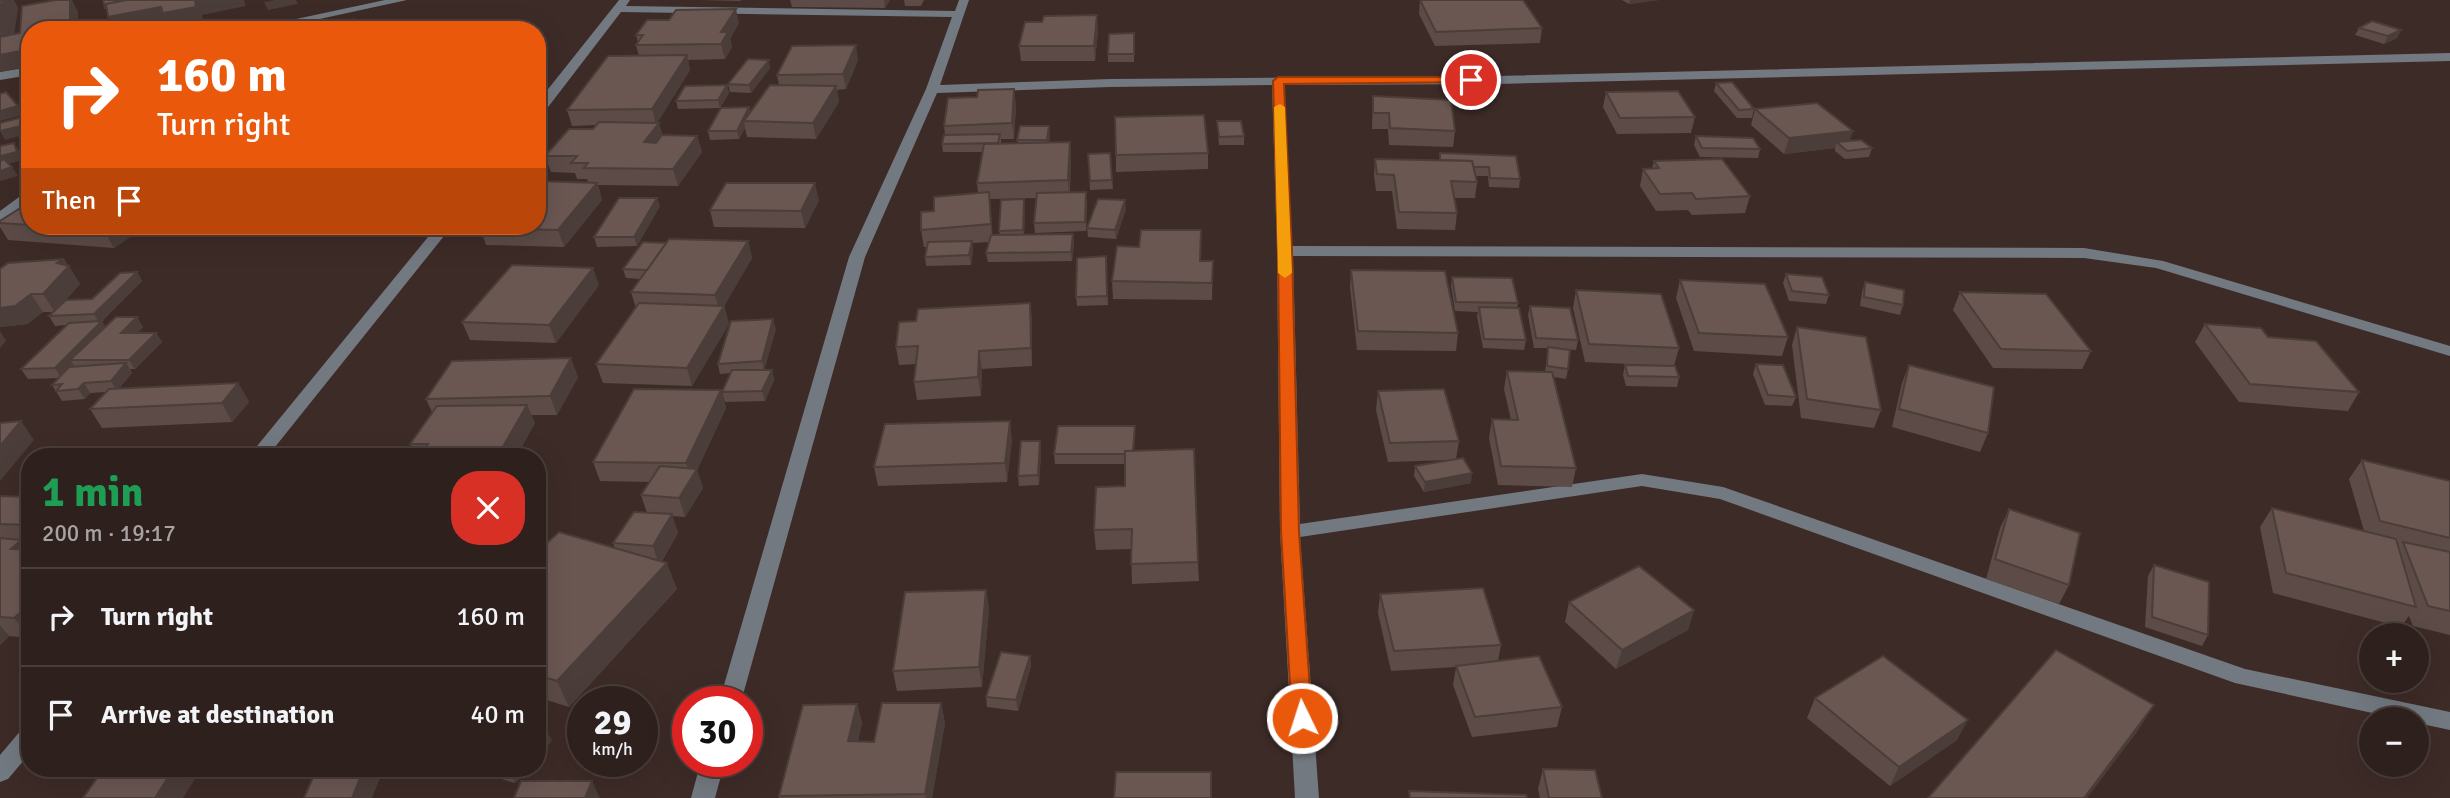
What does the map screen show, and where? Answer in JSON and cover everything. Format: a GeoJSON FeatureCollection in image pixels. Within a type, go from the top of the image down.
{"type":"FeatureCollection","features":[{"type":"Feature","properties":{"kind":"street"},"geometry":{"type":"LineString","coordinates":[[296,21],[402,0]]}},
{"type":"Feature","properties":{"kind":"street"},"geometry":{"type":"LineString","coordinates":[[735,686],[857,257],[932,89],[964,0]]}},
{"type":"Feature","properties":{"kind":"street"},"geometry":{"type":"LineString","coordinates":[[546,101],[623,4],[957,14]]}},
{"type":"Feature","properties":{"kind":"street"},"geometry":{"type":"LineString","coordinates":[[932,89],[1278,81],[1498,80],[2450,57]]}},
{"type":"Feature","properties":{"kind":"street"},"geometry":{"type":"LineString","coordinates":[[0,76],[21,72]]}},
{"type":"Feature","properties":{"kind":"street"},"geometry":{"type":"LineString","coordinates":[[1278,81],[1285,251],[1290,532],[1307,798]]}},
{"type":"Feature","properties":{"kind":"street"},"geometry":{"type":"LineString","coordinates":[[0,218],[21,200]]}},
{"type":"Feature","properties":{"kind":"street"},"geometry":{"type":"LineString","coordinates":[[264,448],[437,235]]}},
{"type":"Feature","properties":{"kind":"street"},"geometry":{"type":"LineString","coordinates":[[1285,251],[2084,253],[2158,264],[2450,351]]}},
{"type":"Feature","properties":{"kind":"street"},"geometry":{"type":"LineString","coordinates":[[1290,532],[1642,480],[1683,486],[1723,493],[2243,677],[2450,721]]}},
{"type":"Feature","properties":{"kind":"street"},"geometry":{"type":"LineString","coordinates":[[0,772],[21,747]]}},
{"type":"Feature","properties":{"kind":"street"},"geometry":{"type":"LineString","coordinates":[[703,798],[709,777]]}},
{"type":"Feature","properties":{"kind":"building"},"geometry":{"type":"Polygon","coordinates":[[[70,0],[70,21],[21,21],[21,51],[0,55],[0,37],[20,33],[22,6],[70,0]]]}},
{"type":"Feature","properties":{"kind":"building"},"geometry":{"type":"Polygon","coordinates":[[[103,0],[127,0],[106,4],[105,8],[103,0]]]}},
{"type":"Feature","properties":{"kind":"building"},"geometry":{"type":"Polygon","coordinates":[[[127,0],[197,0],[196,7],[163,13],[161,7],[108,17],[106,4],[127,0]]]}},
{"type":"Feature","properties":{"kind":"building"},"geometry":{"type":"Polygon","coordinates":[[[1420,0],[1523,0],[1542,28],[1436,32],[1420,0]]]}},
{"type":"Feature","properties":{"kind":"building"},"geometry":{"type":"Polygon","coordinates":[[[736,9],[721,32],[728,32],[721,44],[636,45],[643,35],[636,35],[647,20],[669,20],[676,10],[736,9]]]}},
{"type":"Feature","properties":{"kind":"building"},"geometry":{"type":"Polygon","coordinates":[[[1097,15],[1094,46],[1019,46],[1025,22],[1042,22],[1044,16],[1097,15]]]}},
{"type":"Feature","properties":{"kind":"building"},"geometry":{"type":"Polygon","coordinates":[[[2372,21],[2401,30],[2388,36],[2359,28],[2372,21]]]}},
{"type":"Feature","properties":{"kind":"building"},"geometry":{"type":"Polygon","coordinates":[[[1134,33],[1134,54],[1108,54],[1109,34],[1134,33]]]}},
{"type":"Feature","properties":{"kind":"building"},"geometry":{"type":"Polygon","coordinates":[[[856,45],[843,74],[777,75],[792,46],[856,45]]]}},
{"type":"Feature","properties":{"kind":"building"},"geometry":{"type":"Polygon","coordinates":[[[687,55],[652,109],[567,110],[608,56],[687,55]]]}},
{"type":"Feature","properties":{"kind":"building"},"geometry":{"type":"Polygon","coordinates":[[[748,59],[769,60],[749,85],[728,84],[748,59]]]}},
{"type":"Feature","properties":{"kind":"building"},"geometry":{"type":"Polygon","coordinates":[[[1732,82],[1754,109],[1739,110],[1716,83],[1732,82]]]}},
{"type":"Feature","properties":{"kind":"building"},"geometry":{"type":"Polygon","coordinates":[[[727,85],[718,100],[676,101],[685,86],[727,85]]]}},
{"type":"Feature","properties":{"kind":"building"},"geometry":{"type":"Polygon","coordinates":[[[770,85],[836,86],[813,123],[744,121],[770,85]]]}},
{"type":"Feature","properties":{"kind":"building"},"geometry":{"type":"Polygon","coordinates":[[[1014,89],[1012,123],[944,126],[948,98],[977,97],[978,90],[1014,89]]]}},
{"type":"Feature","properties":{"kind":"building"},"geometry":{"type":"Polygon","coordinates":[[[1678,91],[1695,117],[1620,118],[1606,92],[1678,91]]]}},
{"type":"Feature","properties":{"kind":"building"},"geometry":{"type":"Polygon","coordinates":[[[6,92],[18,106],[0,111],[0,94],[6,92]]]}},
{"type":"Feature","properties":{"kind":"building"},"geometry":{"type":"Polygon","coordinates":[[[1373,96],[1451,100],[1455,131],[1390,128],[1389,113],[1373,113],[1373,96]]]}},
{"type":"Feature","properties":{"kind":"building"},"geometry":{"type":"Polygon","coordinates":[[[1817,103],[1853,131],[1789,138],[1755,109],[1817,103]]]}},
{"type":"Feature","properties":{"kind":"building"},"geometry":{"type":"Polygon","coordinates":[[[749,107],[737,131],[708,131],[721,108],[749,107]]]}},
{"type":"Feature","properties":{"kind":"building"},"geometry":{"type":"Polygon","coordinates":[[[1204,115],[1208,153],[1116,155],[1115,117],[1204,115]]]}},
{"type":"Feature","properties":{"kind":"building"},"geometry":{"type":"Polygon","coordinates":[[[21,117],[21,126],[0,131],[0,123],[21,117]]]}},
{"type":"Feature","properties":{"kind":"building"},"geometry":{"type":"Polygon","coordinates":[[[1217,121],[1241,121],[1244,136],[1219,137],[1217,121]]]}},
{"type":"Feature","properties":{"kind":"building"},"geometry":{"type":"Polygon","coordinates":[[[599,122],[659,123],[644,142],[656,143],[662,135],[697,136],[673,169],[584,168],[588,163],[571,163],[577,156],[546,156],[569,129],[593,129],[599,122]]]}},
{"type":"Feature","properties":{"kind":"building"},"geometry":{"type":"Polygon","coordinates":[[[1020,126],[1049,126],[1047,140],[1017,140],[1020,126]]]}},
{"type":"Feature","properties":{"kind":"building"},"geometry":{"type":"Polygon","coordinates":[[[1000,134],[998,143],[942,144],[944,135],[1000,134]]]}},
{"type":"Feature","properties":{"kind":"building"},"geometry":{"type":"Polygon","coordinates":[[[1696,136],[1753,138],[1760,149],[1702,148],[1696,136]]]}},
{"type":"Feature","properties":{"kind":"building"},"geometry":{"type":"Polygon","coordinates":[[[1861,140],[1872,148],[1847,151],[1837,142],[1861,140]]]}},
{"type":"Feature","properties":{"kind":"building"},"geometry":{"type":"Polygon","coordinates":[[[1070,142],[1068,180],[977,183],[984,144],[1070,142]]]}},
{"type":"Feature","properties":{"kind":"building"},"geometry":{"type":"Polygon","coordinates":[[[14,143],[17,152],[0,156],[0,146],[14,143]]]}},
{"type":"Feature","properties":{"kind":"building"},"geometry":{"type":"Polygon","coordinates":[[[1110,153],[1112,180],[1090,181],[1088,154],[1110,153]]]}},
{"type":"Feature","properties":{"kind":"building"},"geometry":{"type":"Polygon","coordinates":[[[1440,153],[1516,156],[1520,179],[1490,178],[1489,167],[1473,167],[1472,161],[1440,160],[1440,153]]]}},
{"type":"Feature","properties":{"kind":"building"},"geometry":{"type":"Polygon","coordinates":[[[4,159],[12,167],[0,171],[0,161],[4,159]]]}},
{"type":"Feature","properties":{"kind":"building"},"geometry":{"type":"Polygon","coordinates":[[[1375,159],[1472,161],[1477,182],[1451,181],[1457,213],[1399,212],[1394,175],[1377,174],[1375,159]]]}},
{"type":"Feature","properties":{"kind":"building"},"geometry":{"type":"Polygon","coordinates":[[[1722,159],[1750,196],[1696,199],[1692,193],[1660,194],[1643,169],[1659,168],[1654,161],[1722,159]]]}},
{"type":"Feature","properties":{"kind":"building"},"geometry":{"type":"Polygon","coordinates":[[[546,181],[597,183],[558,230],[546,230],[546,181]]]}},
{"type":"Feature","properties":{"kind":"building"},"geometry":{"type":"Polygon","coordinates":[[[726,183],[815,183],[801,211],[710,210],[726,183]]]}},
{"type":"Feature","properties":{"kind":"building"},"geometry":{"type":"Polygon","coordinates":[[[989,192],[991,224],[921,230],[921,212],[934,211],[934,197],[989,192]]]}},
{"type":"Feature","properties":{"kind":"building"},"geometry":{"type":"Polygon","coordinates":[[[1086,192],[1085,222],[1034,223],[1037,193],[1086,192]]]}},
{"type":"Feature","properties":{"kind":"building"},"geometry":{"type":"Polygon","coordinates":[[[619,198],[657,198],[634,237],[594,237],[619,198]]]}},
{"type":"Feature","properties":{"kind":"building"},"geometry":{"type":"Polygon","coordinates":[[[1024,199],[1023,230],[999,231],[1001,200],[1024,199]]]}},
{"type":"Feature","properties":{"kind":"building"},"geometry":{"type":"Polygon","coordinates":[[[1098,199],[1125,200],[1115,230],[1087,228],[1098,199]]]}},
{"type":"Feature","properties":{"kind":"building"},"geometry":{"type":"Polygon","coordinates":[[[21,208],[21,224],[0,221],[21,208]]]}},
{"type":"Feature","properties":{"kind":"building"},"geometry":{"type":"Polygon","coordinates":[[[1141,230],[1201,230],[1200,261],[1213,261],[1212,283],[1112,281],[1117,246],[1139,247],[1141,230]]]}},
{"type":"Feature","properties":{"kind":"building"},"geometry":{"type":"Polygon","coordinates":[[[1073,234],[1071,252],[986,253],[991,235],[1073,234]]]}},
{"type":"Feature","properties":{"kind":"building"},"geometry":{"type":"Polygon","coordinates":[[[669,239],[748,241],[715,295],[631,292],[669,239]]]}},
{"type":"Feature","properties":{"kind":"building"},"geometry":{"type":"Polygon","coordinates":[[[972,241],[969,255],[925,257],[928,242],[972,241]]]}},
{"type":"Feature","properties":{"kind":"building"},"geometry":{"type":"Polygon","coordinates":[[[643,242],[666,243],[647,270],[623,269],[643,242]]]}},
{"type":"Feature","properties":{"kind":"building"},"geometry":{"type":"Polygon","coordinates":[[[1106,256],[1107,296],[1076,297],[1077,258],[1106,256]]]}},
{"type":"Feature","properties":{"kind":"building"},"geometry":{"type":"Polygon","coordinates":[[[64,259],[57,263],[69,266],[43,294],[31,294],[15,306],[0,308],[0,269],[8,263],[64,259]]]}},
{"type":"Feature","properties":{"kind":"building"},"geometry":{"type":"Polygon","coordinates":[[[512,265],[593,268],[549,325],[462,322],[512,265]]]}},
{"type":"Feature","properties":{"kind":"building"},"geometry":{"type":"Polygon","coordinates":[[[1351,270],[1445,271],[1458,333],[1358,331],[1351,270]]]}},
{"type":"Feature","properties":{"kind":"building"},"geometry":{"type":"Polygon","coordinates":[[[137,272],[94,314],[49,316],[66,300],[92,299],[120,273],[137,272]]]}},
{"type":"Feature","properties":{"kind":"building"},"geometry":{"type":"Polygon","coordinates":[[[1786,274],[1822,277],[1829,295],[1792,291],[1786,274]]]}},
{"type":"Feature","properties":{"kind":"building"},"geometry":{"type":"Polygon","coordinates":[[[1452,277],[1512,278],[1518,303],[1456,302],[1452,277]]]}},
{"type":"Feature","properties":{"kind":"building"},"geometry":{"type":"Polygon","coordinates":[[[1680,280],[1765,284],[1788,337],[1699,333],[1680,280]]]}},
{"type":"Feature","properties":{"kind":"building"},"geometry":{"type":"Polygon","coordinates":[[[1865,282],[1904,290],[1903,305],[1864,297],[1865,282]]]}},
{"type":"Feature","properties":{"kind":"building"},"geometry":{"type":"Polygon","coordinates":[[[1576,290],[1661,294],[1679,348],[1589,344],[1576,290]]]}},
{"type":"Feature","properties":{"kind":"building"},"geometry":{"type":"Polygon","coordinates":[[[1960,292],[2046,294],[2091,351],[2001,349],[1960,292]]]}},
{"type":"Feature","properties":{"kind":"building"},"geometry":{"type":"Polygon","coordinates":[[[639,303],[724,306],[687,368],[596,364],[639,303]]]}},
{"type":"Feature","properties":{"kind":"building"},"geometry":{"type":"Polygon","coordinates":[[[1030,303],[1031,348],[979,351],[978,377],[914,382],[918,346],[896,347],[899,322],[916,321],[918,309],[1030,303]]]}},
{"type":"Feature","properties":{"kind":"building"},"geometry":{"type":"Polygon","coordinates":[[[1530,306],[1570,308],[1578,340],[1536,338],[1530,306]]]}},
{"type":"Feature","properties":{"kind":"building"},"geometry":{"type":"Polygon","coordinates":[[[1479,307],[1519,308],[1526,340],[1484,339],[1479,307]]]}},
{"type":"Feature","properties":{"kind":"building"},"geometry":{"type":"Polygon","coordinates":[[[116,317],[137,317],[121,333],[156,333],[129,360],[70,360],[116,317]]]}},
{"type":"Feature","properties":{"kind":"building"},"geometry":{"type":"Polygon","coordinates":[[[773,319],[762,361],[718,364],[731,321],[773,319]]]}},
{"type":"Feature","properties":{"kind":"building"},"geometry":{"type":"Polygon","coordinates":[[[102,321],[55,368],[21,369],[69,323],[102,321]]]}},
{"type":"Feature","properties":{"kind":"building"},"geometry":{"type":"Polygon","coordinates":[[[2205,324],[2261,328],[2268,337],[2316,341],[2359,392],[2250,384],[2205,324]]]}},
{"type":"Feature","properties":{"kind":"building"},"geometry":{"type":"Polygon","coordinates":[[[1797,327],[1866,337],[1881,410],[1807,399],[1797,327]]]}},
{"type":"Feature","properties":{"kind":"building"},"geometry":{"type":"Polygon","coordinates":[[[1548,347],[1570,350],[1568,369],[1547,366],[1548,347]]]}},
{"type":"Feature","properties":{"kind":"building"},"geometry":{"type":"Polygon","coordinates":[[[571,358],[550,396],[426,399],[452,361],[571,358]]]}},
{"type":"Feature","properties":{"kind":"building"},"geometry":{"type":"Polygon","coordinates":[[[126,363],[111,381],[84,383],[78,389],[56,391],[62,384],[52,385],[69,367],[126,363]]]}},
{"type":"Feature","properties":{"kind":"building"},"geometry":{"type":"Polygon","coordinates":[[[1756,364],[1783,365],[1796,397],[1768,395],[1756,364]]]}},
{"type":"Feature","properties":{"kind":"building"},"geometry":{"type":"Polygon","coordinates":[[[1625,365],[1675,366],[1679,377],[1628,376],[1625,365]]]}},
{"type":"Feature","properties":{"kind":"building"},"geometry":{"type":"Polygon","coordinates":[[[1909,365],[1994,387],[1988,433],[1899,409],[1909,365]]]}},
{"type":"Feature","properties":{"kind":"building"},"geometry":{"type":"Polygon","coordinates":[[[732,370],[772,370],[762,391],[722,392],[732,370]]]}},
{"type":"Feature","properties":{"kind":"building"},"geometry":{"type":"Polygon","coordinates":[[[1507,371],[1552,372],[1576,468],[1501,466],[1492,419],[1518,420],[1507,371]]]}},
{"type":"Feature","properties":{"kind":"building"},"geometry":{"type":"Polygon","coordinates":[[[238,383],[222,403],[90,409],[109,389],[238,383]]]}},
{"type":"Feature","properties":{"kind":"building"},"geometry":{"type":"Polygon","coordinates":[[[634,389],[721,390],[686,463],[593,462],[634,389]]]}},
{"type":"Feature","properties":{"kind":"building"},"geometry":{"type":"Polygon","coordinates":[[[1444,389],[1459,441],[1390,443],[1378,391],[1444,389]]]}},
{"type":"Feature","properties":{"kind":"building"},"geometry":{"type":"Polygon","coordinates":[[[527,405],[502,448],[426,448],[428,444],[410,444],[437,406],[527,405]]]}},
{"type":"Feature","properties":{"kind":"building"},"geometry":{"type":"Polygon","coordinates":[[[21,421],[0,446],[0,423],[21,421]]]}},
{"type":"Feature","properties":{"kind":"building"},"geometry":{"type":"Polygon","coordinates":[[[1010,421],[1005,463],[874,467],[885,424],[1010,421]]]}},
{"type":"Feature","properties":{"kind":"building"},"geometry":{"type":"Polygon","coordinates":[[[1058,426],[1135,426],[1133,451],[1125,451],[1125,454],[1054,454],[1058,426]]]}},
{"type":"Feature","properties":{"kind":"building"},"geometry":{"type":"Polygon","coordinates":[[[1021,441],[1040,441],[1038,475],[1018,476],[1021,441]]]}},
{"type":"Feature","properties":{"kind":"building"},"geometry":{"type":"Polygon","coordinates":[[[1194,449],[1198,562],[1131,564],[1132,529],[1094,530],[1096,487],[1125,486],[1125,451],[1194,449]]]}},
{"type":"Feature","properties":{"kind":"building"},"geometry":{"type":"Polygon","coordinates":[[[1463,458],[1472,473],[1425,482],[1415,466],[1463,458]]]}},
{"type":"Feature","properties":{"kind":"building"},"geometry":{"type":"Polygon","coordinates":[[[2362,460],[2450,481],[2450,538],[2380,521],[2362,460]]]}},
{"type":"Feature","properties":{"kind":"building"},"geometry":{"type":"Polygon","coordinates":[[[660,466],[697,469],[679,498],[641,495],[660,466]]]}},
{"type":"Feature","properties":{"kind":"building"},"geometry":{"type":"Polygon","coordinates":[[[0,496],[21,497],[21,525],[0,524],[0,496]]]}},
{"type":"Feature","properties":{"kind":"building"},"geometry":{"type":"Polygon","coordinates":[[[2272,508],[2396,539],[2416,607],[2286,573],[2272,508]]]}},
{"type":"Feature","properties":{"kind":"building"},"geometry":{"type":"Polygon","coordinates":[[[2009,509],[2080,533],[2069,585],[1995,559],[2009,509]]]}},
{"type":"Feature","properties":{"kind":"building"},"geometry":{"type":"Polygon","coordinates":[[[634,512],[672,514],[653,546],[613,543],[634,512]]]}},
{"type":"Feature","properties":{"kind":"building"},"geometry":{"type":"Polygon","coordinates":[[[559,532],[667,563],[557,681],[546,678],[546,544],[559,532]]]}},
{"type":"Feature","properties":{"kind":"building"},"geometry":{"type":"Polygon","coordinates":[[[0,538],[21,540],[11,549],[21,550],[21,612],[14,618],[0,617],[0,538]]]}},
{"type":"Feature","properties":{"kind":"building"},"geometry":{"type":"Polygon","coordinates":[[[2403,542],[2450,552],[2450,611],[2428,606],[2403,542]]]}},
{"type":"Feature","properties":{"kind":"building"},"geometry":{"type":"Polygon","coordinates":[[[2154,565],[2209,582],[2208,635],[2152,617],[2154,565]]]}},
{"type":"Feature","properties":{"kind":"building"},"geometry":{"type":"Polygon","coordinates":[[[1639,566],[1694,610],[1622,650],[1569,602],[1639,566]]]}},
{"type":"Feature","properties":{"kind":"building"},"geometry":{"type":"Polygon","coordinates":[[[1483,588],[1501,645],[1394,651],[1380,594],[1483,588]]]}},
{"type":"Feature","properties":{"kind":"building"},"geometry":{"type":"Polygon","coordinates":[[[986,590],[979,667],[893,671],[905,592],[986,590]]]}},
{"type":"Feature","properties":{"kind":"building"},"geometry":{"type":"Polygon","coordinates":[[[2056,650],[2154,705],[2084,798],[1928,798],[2056,650]]]}},
{"type":"Feature","properties":{"kind":"building"},"geometry":{"type":"Polygon","coordinates":[[[1001,652],[1030,656],[1016,700],[986,697],[1001,652]]]}},
{"type":"Feature","properties":{"kind":"building"},"geometry":{"type":"Polygon","coordinates":[[[1539,656],[1562,707],[1475,717],[1456,666],[1539,656]]]}},
{"type":"Feature","properties":{"kind":"building"},"geometry":{"type":"Polygon","coordinates":[[[1883,656],[1968,720],[1899,767],[1815,698],[1883,656]]]}},
{"type":"Feature","properties":{"kind":"building"},"geometry":{"type":"Polygon","coordinates":[[[882,703],[941,703],[925,794],[779,796],[803,705],[857,704],[848,741],[874,742],[882,703]]]}},
{"type":"Feature","properties":{"kind":"building"},"geometry":{"type":"Polygon","coordinates":[[[1543,769],[1595,770],[1602,798],[1549,798],[1543,769]]]}},
{"type":"Feature","properties":{"kind":"building"},"geometry":{"type":"Polygon","coordinates":[[[1116,772],[1211,772],[1211,798],[1114,798],[1116,772]]]}},
{"type":"Feature","properties":{"kind":"building"},"geometry":{"type":"Polygon","coordinates":[[[98,777],[168,777],[155,798],[83,798],[98,777]]]}},
{"type":"Feature","properties":{"kind":"building"},"geometry":{"type":"Polygon","coordinates":[[[313,777],[360,777],[352,798],[304,798],[313,777]]]}},
{"type":"Feature","properties":{"kind":"building"},"geometry":{"type":"Polygon","coordinates":[[[521,781],[592,781],[585,798],[514,798],[521,781]]]}},
{"type":"Feature","properties":{"kind":"building"},"geometry":{"type":"Polygon","coordinates":[[[1409,791],[1526,795],[1527,798],[1410,798],[1409,791]]]}},
{"type":"Feature","properties":{"kind":"slow traffic"},"geometry":{"type":"LineString","coordinates":[[1280,107],[1285,273]]}},
{"type":"Feature","properties":{"kind":"route"},"geometry":{"type":"LineString","coordinates":[[1302,718],[1290,532],[1285,251],[1278,81],[1471,80]]}}]}
